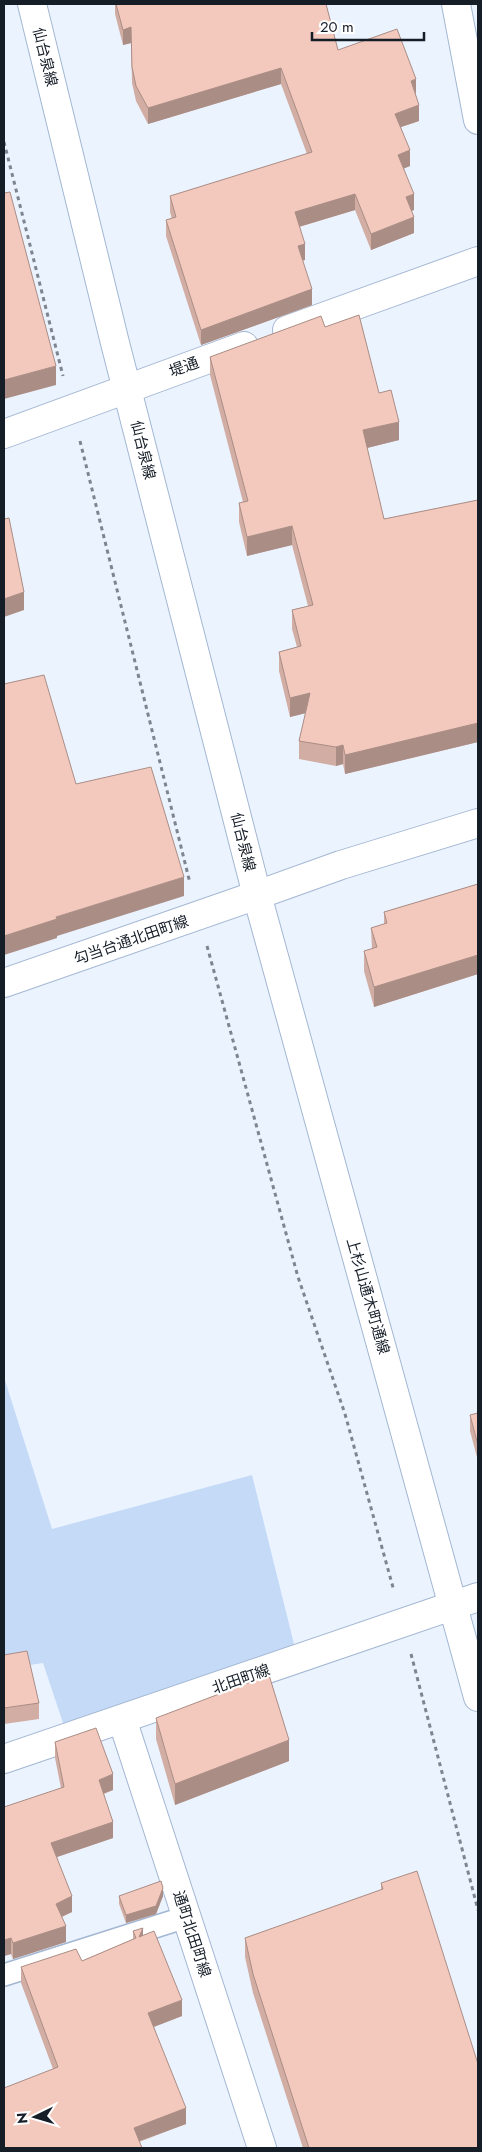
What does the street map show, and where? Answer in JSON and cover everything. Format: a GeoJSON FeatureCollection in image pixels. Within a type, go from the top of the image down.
{"type":"FeatureCollection","features":[{"type":"Feature","properties":{"kind":"street","name":"仙台泉線"},"geometry":{"type":"LineString","coordinates":[[32,4],[127,388],[257,895]]}},
{"type":"Feature","properties":{"kind":"street"},"geometry":{"type":"LineString","coordinates":[[456,4],[478,120]]}},
{"type":"Feature","properties":{"kind":"street","name":"堤通"},"geometry":{"type":"LineString","coordinates":[[4,434],[478,261]]}},
{"type":"Feature","properties":{"kind":"street","name":"勾当台通北田町線"},"geometry":{"type":"LineString","coordinates":[[4,982],[199,917],[341,865],[478,823]]}},
{"type":"Feature","properties":{"kind":"street","name":"上杉山通木町通線"},"geometry":{"type":"LineString","coordinates":[[257,895],[478,1697]]}},
{"type":"Feature","properties":{"kind":"street","name":"北田町線"},"geometry":{"type":"LineString","coordinates":[[4,1759],[478,1597]]}},
{"type":"Feature","properties":{"kind":"street","name":"通町北田町線"},"geometry":{"type":"LineString","coordinates":[[122,1719],[262,2148]]}},
{"type":"Feature","properties":{"kind":"lane"},"geometry":{"type":"LineString","coordinates":[[4,1975],[186,1917]]}},
{"type":"Feature","properties":{"kind":"path"},"geometry":{"type":"LineString","coordinates":[[4,142],[64,381]]}},
{"type":"Feature","properties":{"kind":"path"},"geometry":{"type":"LineString","coordinates":[[78,436],[191,887]]}},
{"type":"Feature","properties":{"kind":"path"},"geometry":{"type":"LineString","coordinates":[[206,942],[298,1277],[345,1414],[395,1594]]}},
{"type":"Feature","properties":{"kind":"path"},"geometry":{"type":"LineString","coordinates":[[410,1650],[478,1910]]}},
{"type":"Feature","properties":{"kind":"shaded area"},"geometry":{"type":"Polygon","coordinates":[[[4,1377],[52,1529],[252,1475],[296,1652],[66,1732],[43,1663],[4,1669],[4,1377]]]}},
{"type":"Feature","properties":{"kind":"building"},"geometry":{"type":"Polygon","coordinates":[[[116,4],[326,4],[338,50],[397,29],[416,79],[411,81],[419,105],[395,114],[410,150],[398,155],[414,194],[406,197],[414,217],[371,234],[355,194],[295,212],[305,244],[298,246],[312,289],[201,330],[166,220],[176,217],[170,196],[312,152],[281,68],[148,108],[136,86],[132,67],[131,27],[123,30],[116,4]]]}},
{"type":"Feature","properties":{"kind":"building"},"geometry":{"type":"Polygon","coordinates":[[[10,192],[56,366],[4,380],[4,193],[10,192]]]}},
{"type":"Feature","properties":{"kind":"building"},"geometry":{"type":"Polygon","coordinates":[[[359,315],[379,393],[391,390],[399,422],[363,430],[384,519],[478,500],[478,723],[345,755],[343,745],[336,747],[299,741],[310,693],[290,698],[279,652],[301,646],[292,610],[313,605],[292,526],[247,537],[239,503],[248,501],[210,357],[321,316],[325,327],[359,315]]]}},
{"type":"Feature","properties":{"kind":"building"},"geometry":{"type":"Polygon","coordinates":[[[9,518],[24,592],[4,599],[4,519],[9,518]]]}},
{"type":"Feature","properties":{"kind":"building"},"geometry":{"type":"Polygon","coordinates":[[[44,675],[76,784],[151,767],[184,877],[56,917],[57,919],[4,936],[4,684],[44,675]]]}},
{"type":"Feature","properties":{"kind":"building"},"geometry":{"type":"Polygon","coordinates":[[[478,884],[478,955],[374,987],[364,951],[377,947],[371,928],[387,923],[384,912],[478,884]]]}},
{"type":"Feature","properties":{"kind":"building"},"geometry":{"type":"Polygon","coordinates":[[[478,1413],[478,1445],[470,1415],[478,1413]]]}},
{"type":"Feature","properties":{"kind":"building"},"geometry":{"type":"Polygon","coordinates":[[[27,1651],[39,1703],[4,1708],[4,1655],[27,1651]]]}},
{"type":"Feature","properties":{"kind":"building"},"geometry":{"type":"Polygon","coordinates":[[[269,1675],[289,1740],[175,1784],[156,1718],[269,1675]]]}},
{"type":"Feature","properties":{"kind":"building"},"geometry":{"type":"Polygon","coordinates":[[[96,1728],[113,1774],[99,1780],[113,1822],[51,1843],[72,1896],[56,1904],[66,1926],[13,1943],[11,1938],[4,1940],[4,1807],[64,1787],[55,1742],[96,1728]]]}},
{"type":"Feature","properties":{"kind":"building"},"geometry":{"type":"Polygon","coordinates":[[[417,1871],[478,2064],[478,2148],[309,2148],[253,1974],[245,1938],[383,1889],[381,1883],[417,1871]]]}},
{"type":"Feature","properties":{"kind":"building"},"geometry":{"type":"Polygon","coordinates":[[[161,1881],[163,1888],[156,1906],[126,1915],[119,1896],[161,1881]]]}},
{"type":"Feature","properties":{"kind":"building"},"geometry":{"type":"Polygon","coordinates":[[[143,1928],[139,1937],[154,1931],[182,2000],[148,2013],[186,2108],[134,2128],[142,2148],[4,2148],[4,2088],[58,2067],[21,1967],[76,1949],[82,1961],[136,1938],[133,1931],[143,1928]]]}}]}
